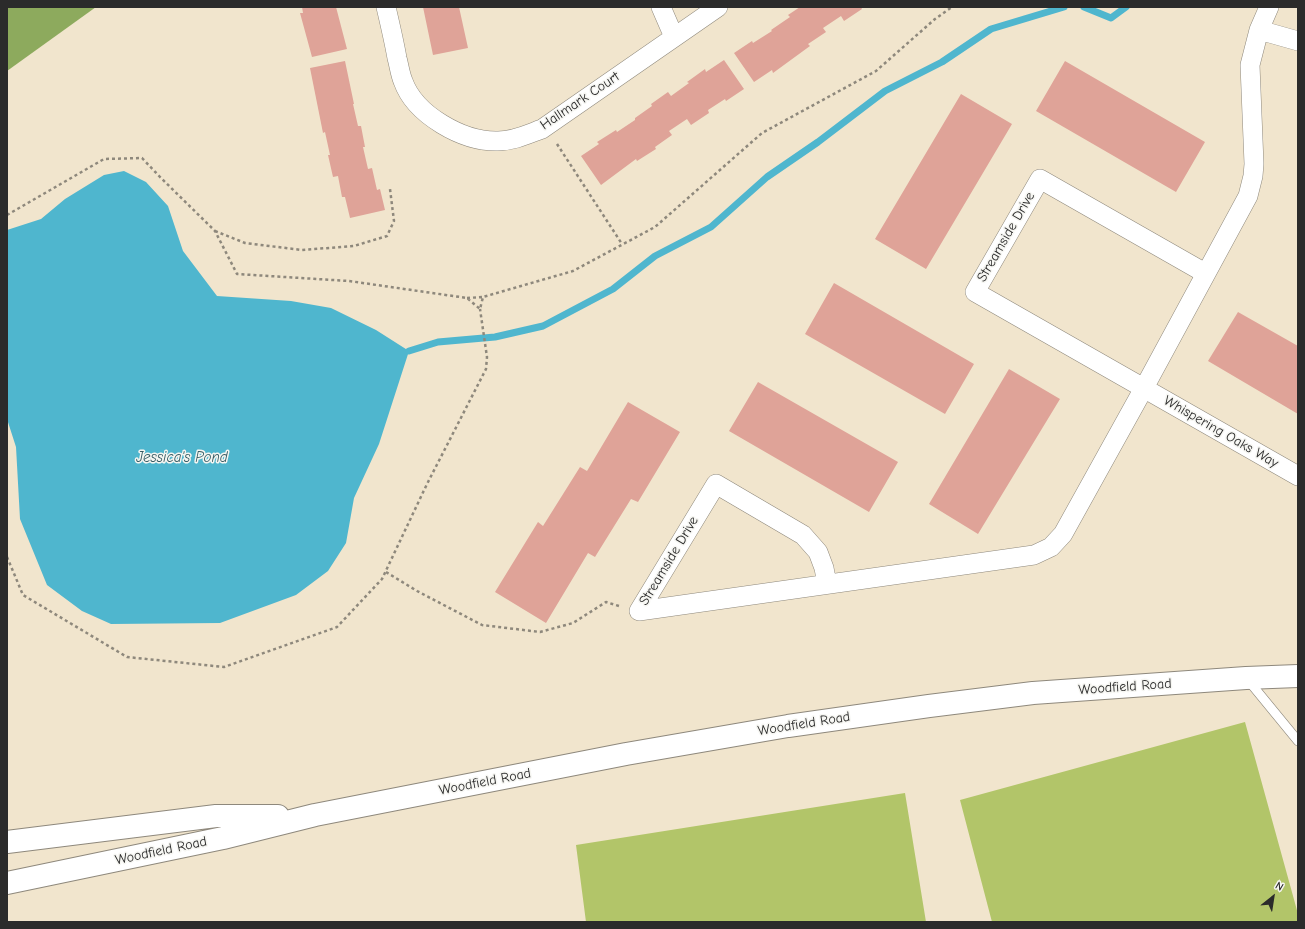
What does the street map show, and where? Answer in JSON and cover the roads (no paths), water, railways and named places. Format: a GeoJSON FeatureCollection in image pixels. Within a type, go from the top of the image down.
{"type":"FeatureCollection","features":[{"type":"Feature","properties":{"kind":"main road","name":"Woodfield Road"},"geometry":{"type":"LineString","coordinates":[[7,883],[223,838],[315,815],[626,754],[796,725],[1033,693],[1246,678],[1298,676]]}},
{"type":"Feature","properties":{"kind":"main road","name":"Woodfield Road"},"geometry":{"type":"LineString","coordinates":[[7,842],[216,816],[315,815]]}},
{"type":"Feature","properties":{"kind":"street","name":"Hallmark Court"},"geometry":{"type":"LineString","coordinates":[[386,7],[403,82],[414,102],[432,117],[453,131],[476,139],[499,141],[523,136],[546,126],[718,7]]}},
{"type":"Feature","properties":{"kind":"street"},"geometry":{"type":"LineString","coordinates":[[661,7],[674,37]]}},
{"type":"Feature","properties":{"kind":"street","name":"Streamside Drive"},"geometry":{"type":"LineString","coordinates":[[827,584],[824,568],[818,552],[803,535],[716,484],[639,611],[1034,555],[1051,547],[1063,534],[1248,196],[1253,176],[1253,127],[1249,80],[1250,65],[1259,30],[1269,7]]}},
{"type":"Feature","properties":{"kind":"street"},"geometry":{"type":"LineString","coordinates":[[1259,30],[1298,42]]}},
{"type":"Feature","properties":{"kind":"street","name":"Streamside Drive"},"geometry":{"type":"LineString","coordinates":[[1144,388],[975,292],[1040,179],[1205,273]]}},
{"type":"Feature","properties":{"kind":"street","name":"Whispering Oaks Way"},"geometry":{"type":"LineString","coordinates":[[1144,388],[1298,476]]}},
{"type":"Feature","properties":{"kind":"lane"},"geometry":{"type":"LineString","coordinates":[[1246,678],[1298,741]]}},
{"type":"Feature","properties":{"kind":"water","name":"Jessica's Pond"},"geometry":{"type":"Polygon","coordinates":[[[124,171],[146,182],[168,206],[183,251],[217,296],[291,301],[331,308],[376,330],[409,351],[379,444],[354,498],[346,543],[328,571],[296,595],[220,623],[111,624],[82,611],[47,585],[20,519],[16,447],[7,419],[7,230],[41,219],[65,199],[104,175],[124,171]]]}},
{"type":"Feature","properties":{"kind":"waterway"},"geometry":{"type":"LineString","coordinates":[[409,351],[438,342],[495,337],[543,326],[613,289],[655,256],[711,227],[767,177],[818,142],[885,91],[942,62],[991,29],[1064,7]]}},
{"type":"Feature","properties":{"kind":"waterway"},"geometry":{"type":"LineString","coordinates":[[1084,7],[1111,18],[1126,7]]}}]}
